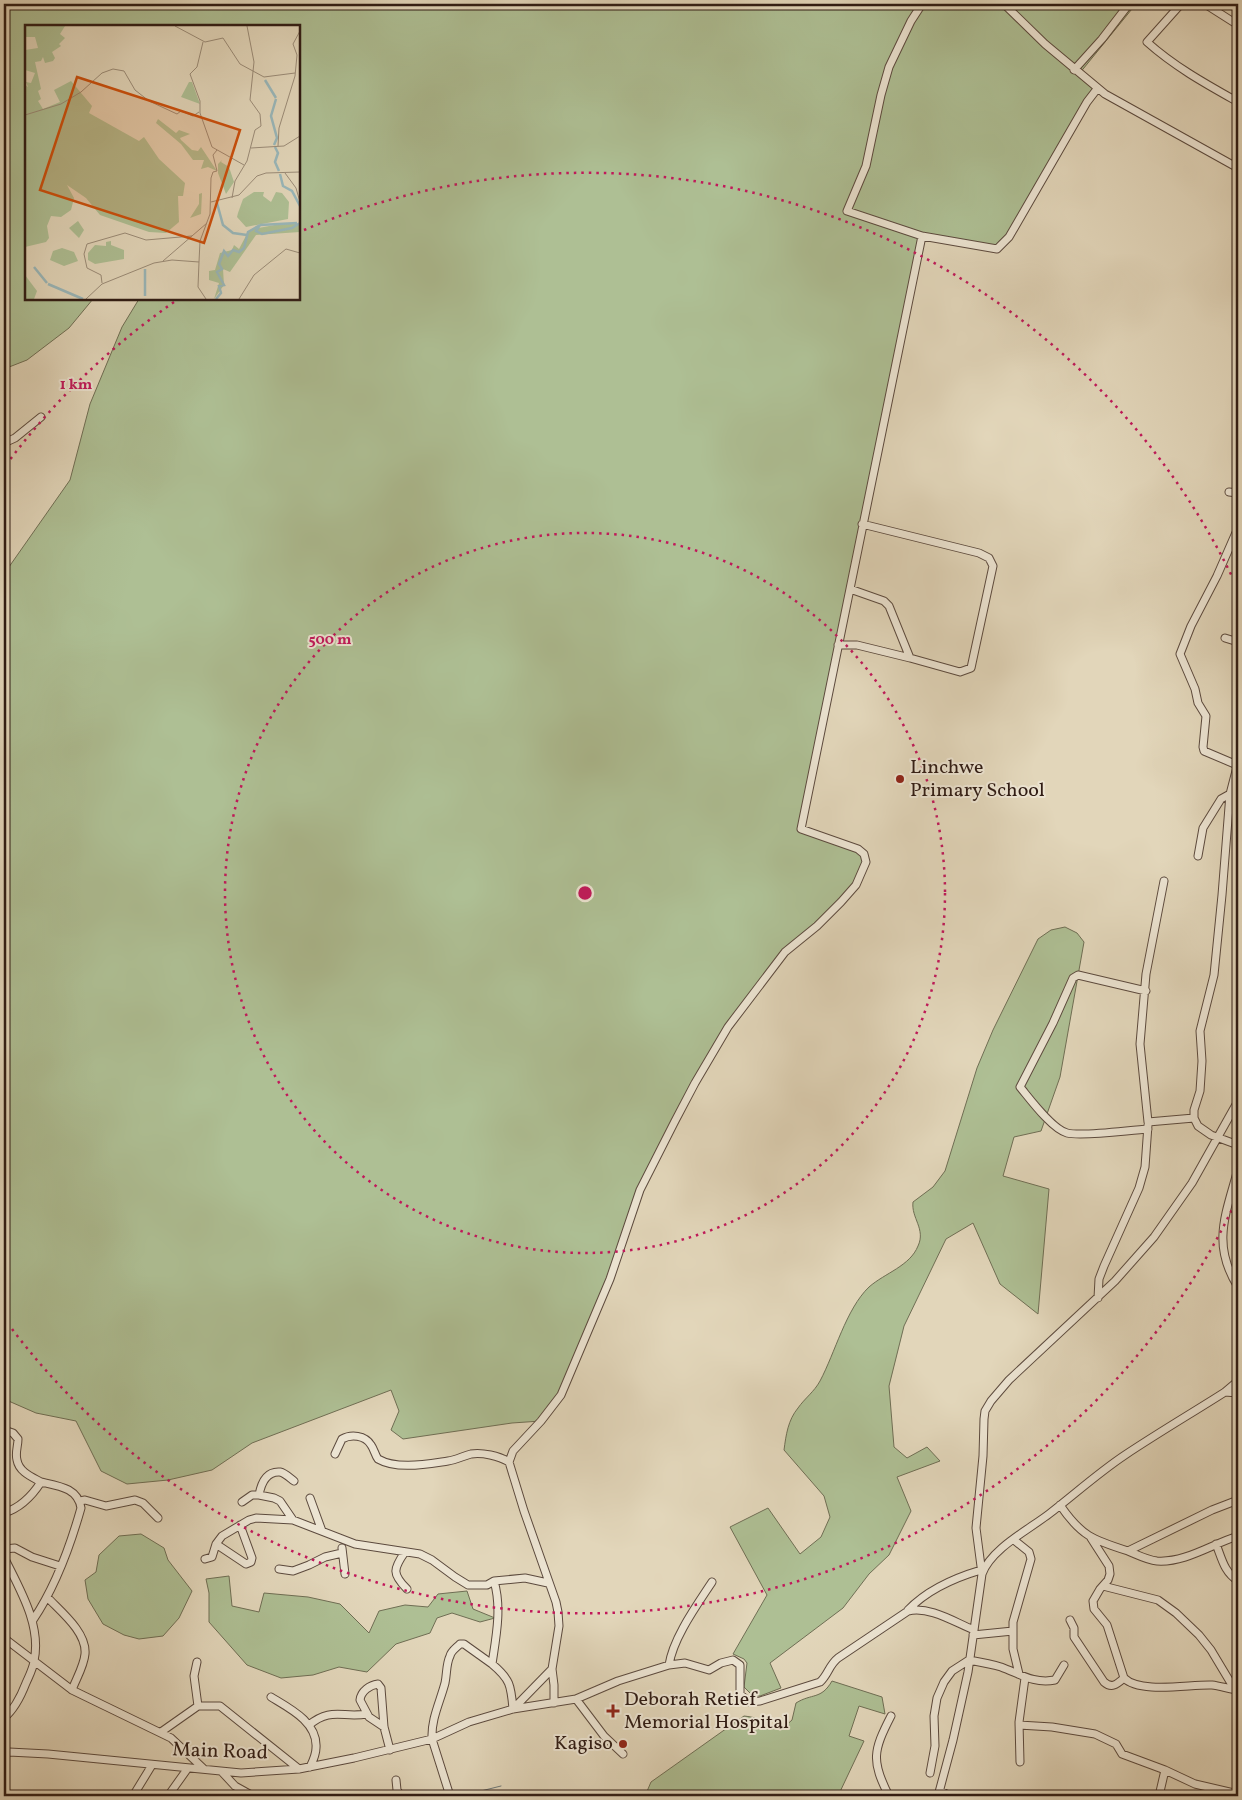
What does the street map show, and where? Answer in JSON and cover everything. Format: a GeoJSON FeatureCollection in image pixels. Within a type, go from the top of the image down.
{"type":"FeatureCollection","features":[{"type":"Feature","properties":{"kind":"street"},"geometry":{"type":"LineString","coordinates":[[922,4],[911,21],[889,67],[866,166],[847,212],[922,236],[997,249],[1009,237],[1086,102],[1097,88]]}},
{"type":"Feature","properties":{"kind":"street"},"geometry":{"type":"LineString","coordinates":[[1004,4],[1074,70],[1097,88],[1236,167],[1238,159]]}},
{"type":"Feature","properties":{"kind":"street"},"geometry":{"type":"LineString","coordinates":[[1074,70],[1129,4]]}},
{"type":"Feature","properties":{"kind":"street"},"geometry":{"type":"LineString","coordinates":[[1181,4],[1147,42],[1190,76],[1238,102]]}},
{"type":"Feature","properties":{"kind":"street"},"geometry":{"type":"LineString","coordinates":[[1205,4],[1238,25]]}},
{"type":"Feature","properties":{"kind":"street"},"geometry":{"type":"LineString","coordinates":[[554,1703],[552,1668],[559,1626],[558,1612],[509,1462],[515,1448],[541,1421],[560,1395],[610,1279],[640,1190],[675,1121],[728,1027],[785,952],[816,926],[856,885],[866,862],[864,854],[858,849],[801,829],[922,236]]}},
{"type":"Feature","properties":{"kind":"street"},"geometry":{"type":"LineString","coordinates":[[4,443],[15,438],[41,416]]}},
{"type":"Feature","properties":{"kind":"street"},"geometry":{"type":"LineString","coordinates":[[1229,492],[1238,493]]}},
{"type":"Feature","properties":{"kind":"street"},"geometry":{"type":"LineString","coordinates":[[838,645],[857,645],[960,672],[971,668],[993,566],[989,558],[979,553],[862,524]]}},
{"type":"Feature","properties":{"kind":"street"},"geometry":{"type":"LineString","coordinates":[[1238,528],[1217,576],[1191,626],[1180,654],[1195,690],[1198,703],[1206,716],[1204,751],[1238,764],[1230,794],[1214,975],[1200,1031],[1202,1061],[1200,1092],[1194,1110],[1194,1118],[1198,1126],[1218,1138],[1238,1144]]}},
{"type":"Feature","properties":{"kind":"street"},"geometry":{"type":"LineString","coordinates":[[850,589],[884,602],[889,606],[910,658]]}},
{"type":"Feature","properties":{"kind":"street"},"geometry":{"type":"LineString","coordinates":[[1225,638],[1238,642]]}},
{"type":"Feature","properties":{"kind":"street"},"geometry":{"type":"LineString","coordinates":[[1198,856],[1203,828],[1221,799],[1230,794]]}},
{"type":"Feature","properties":{"kind":"street"},"geometry":{"type":"LineString","coordinates":[[1098,1298],[1100,1279],[1104,1266],[1139,1188],[1145,1167],[1148,1126],[1140,1044],[1146,974],[1164,880]]}},
{"type":"Feature","properties":{"kind":"street"},"geometry":{"type":"LineString","coordinates":[[1146,991],[1078,976],[1073,978],[1053,1023],[1020,1087],[1047,1119],[1066,1133],[1082,1134],[1194,1118]]}},
{"type":"Feature","properties":{"kind":"street"},"geometry":{"type":"LineString","coordinates":[[951,1796],[939,1794],[953,1740],[969,1660],[981,1572],[976,1528],[986,1411],[991,1401],[1009,1380],[1131,1265],[1171,1215],[1192,1183],[1238,1101]]}},
{"type":"Feature","properties":{"kind":"street"},"geometry":{"type":"LineString","coordinates":[[1238,1169],[1222,1233],[1225,1260],[1238,1287]]}},
{"type":"Feature","properties":{"kind":"street"},"geometry":{"type":"LineString","coordinates":[[712,1582],[672,1648],[669,1664],[685,1663],[709,1670],[721,1663],[733,1660],[740,1665],[740,1694],[749,1702],[760,1702],[820,1682],[825,1678],[832,1663],[838,1658],[908,1611],[913,1605],[949,1580],[981,1572],[992,1558],[1091,1479],[1125,1455],[1225,1392],[1238,1381]]}},
{"type":"Feature","properties":{"kind":"street"},"geometry":{"type":"LineString","coordinates":[[1225,1392],[1238,1393]]}},
{"type":"Feature","properties":{"kind":"street"},"geometry":{"type":"LineString","coordinates":[[4,1430],[13,1434],[18,1439],[16,1460],[25,1473],[42,1482],[65,1488],[77,1496],[82,1508],[47,1597],[33,1620]]}},
{"type":"Feature","properties":{"kind":"street"},"geometry":{"type":"LineString","coordinates":[[335,1454],[342,1439],[352,1436],[362,1437],[367,1440],[378,1459],[394,1464],[450,1461],[470,1454],[502,1458],[509,1462]]}},
{"type":"Feature","properties":{"kind":"street"},"geometry":{"type":"LineString","coordinates":[[259,1495],[265,1478],[278,1472],[285,1474],[294,1482]]}},
{"type":"Feature","properties":{"kind":"street"},"geometry":{"type":"LineString","coordinates":[[4,1514],[23,1504],[42,1482]]}},
{"type":"Feature","properties":{"kind":"street"},"geometry":{"type":"LineString","coordinates":[[242,1502],[252,1495],[274,1498],[280,1501],[293,1520]]}},
{"type":"Feature","properties":{"kind":"street"},"geometry":{"type":"LineString","coordinates":[[310,1498],[322,1531]]}},
{"type":"Feature","properties":{"kind":"street"},"geometry":{"type":"LineString","coordinates":[[80,1501],[85,1500],[106,1506],[135,1500],[143,1503],[158,1518]]}},
{"type":"Feature","properties":{"kind":"street"},"geometry":{"type":"LineString","coordinates":[[1128,1551],[1212,1510],[1238,1500]]}},
{"type":"Feature","properties":{"kind":"street"},"geometry":{"type":"LineString","coordinates":[[1060,1505],[1080,1531],[1091,1538],[1147,1559],[1166,1561],[1183,1558],[1238,1536]]}},
{"type":"Feature","properties":{"kind":"street"},"geometry":{"type":"LineString","coordinates":[[205,1559],[212,1557],[216,1544],[222,1536],[240,1525],[256,1518],[293,1520],[355,1544],[420,1554],[468,1584],[487,1585],[494,1581],[525,1578],[548,1583]]}},
{"type":"Feature","properties":{"kind":"street"},"geometry":{"type":"LineString","coordinates":[[216,1544],[246,1564],[251,1562],[252,1558],[240,1525]]}},
{"type":"Feature","properties":{"kind":"street"},"geometry":{"type":"LineString","coordinates":[[1091,1538],[1109,1566],[1108,1580],[1093,1601],[1094,1609],[1107,1625],[1124,1678],[1129,1683],[1157,1688],[1212,1685],[1237,1690]]}},
{"type":"Feature","properties":{"kind":"street"},"geometry":{"type":"LineString","coordinates":[[342,1540],[345,1574]]}},
{"type":"Feature","properties":{"kind":"street"},"geometry":{"type":"LineString","coordinates":[[1014,1540],[1028,1552],[1031,1559],[1013,1631],[1013,1649],[1022,1676],[1019,1725],[1020,1762]]}},
{"type":"Feature","properties":{"kind":"street"},"geometry":{"type":"LineString","coordinates":[[1216,1544],[1224,1568],[1230,1576],[1238,1581]]}},
{"type":"Feature","properties":{"kind":"street"},"geometry":{"type":"LineString","coordinates":[[4,1549],[15,1548],[32,1558],[60,1566]]}},
{"type":"Feature","properties":{"kind":"street"},"geometry":{"type":"LineString","coordinates":[[405,1552],[398,1562],[395,1572],[407,1589]]}},
{"type":"Feature","properties":{"kind":"street"},"geometry":{"type":"LineString","coordinates":[[280,1569],[293,1570],[309,1565],[325,1556],[342,1553]]}},
{"type":"Feature","properties":{"kind":"street"},"geometry":{"type":"LineString","coordinates":[[4,1557],[33,1620],[34,1661],[21,1697],[4,1718]]}},
{"type":"Feature","properties":{"kind":"street"},"geometry":{"type":"LineString","coordinates":[[492,1664],[498,1594],[494,1581]]}},
{"type":"Feature","properties":{"kind":"street"},"geometry":{"type":"LineString","coordinates":[[1103,1586],[1158,1600],[1176,1613],[1199,1635],[1211,1650],[1237,1690]]}},
{"type":"Feature","properties":{"kind":"street"},"geometry":{"type":"LineString","coordinates":[[47,1597],[74,1627],[85,1645],[85,1655],[72,1690]]}},
{"type":"Feature","properties":{"kind":"street"},"geometry":{"type":"LineString","coordinates":[[908,1611],[921,1609],[929,1611],[973,1633],[1013,1631]]}},
{"type":"Feature","properties":{"kind":"street"},"geometry":{"type":"LineString","coordinates":[[1070,1620],[1074,1628],[1074,1637],[1104,1682],[1108,1686],[1112,1686],[1124,1678]]}},
{"type":"Feature","properties":{"kind":"street"},"geometry":{"type":"LineString","coordinates":[[4,1638],[72,1690],[171,1738],[204,1769]]}},
{"type":"Feature","properties":{"kind":"street"},"geometry":{"type":"LineString","coordinates":[[450,1796],[432,1739],[432,1730],[434,1714],[440,1702],[452,1651],[460,1644],[464,1644],[503,1673],[508,1681],[513,1709]]}},
{"type":"Feature","properties":{"kind":"street"},"geometry":{"type":"LineString","coordinates":[[930,1773],[935,1746],[934,1716],[937,1698],[944,1682],[952,1671],[969,1660],[999,1667],[1043,1682],[1055,1680],[1064,1665]]}},
{"type":"Feature","properties":{"kind":"street"},"geometry":{"type":"LineString","coordinates":[[197,1662],[194,1676],[198,1706]]}},
{"type":"Feature","properties":{"kind":"street","name":"Main Road"},"geometry":{"type":"LineString","coordinates":[[4,1753],[48,1754],[222,1772],[241,1773],[299,1769],[432,1739],[469,1722],[513,1709],[576,1699],[618,1681],[669,1664]]}},
{"type":"Feature","properties":{"kind":"street"},"geometry":{"type":"LineString","coordinates":[[513,1709],[552,1668]]}},
{"type":"Feature","properties":{"kind":"street"},"geometry":{"type":"LineString","coordinates":[[384,1727],[367,1714],[360,1700],[361,1696],[370,1686],[378,1684],[382,1688],[384,1727],[390,1750]]}},
{"type":"Feature","properties":{"kind":"street"},"geometry":{"type":"LineString","coordinates":[[271,1697],[297,1714],[309,1725],[316,1740],[316,1748],[310,1767]]}},
{"type":"Feature","properties":{"kind":"street"},"geometry":{"type":"LineString","coordinates":[[576,1699],[604,1736],[623,1754]]}},
{"type":"Feature","properties":{"kind":"street"},"geometry":{"type":"LineString","coordinates":[[161,1732],[198,1706],[220,1706],[299,1769]]}},
{"type":"Feature","properties":{"kind":"street"},"geometry":{"type":"LineString","coordinates":[[309,1725],[323,1716],[332,1713],[349,1715],[367,1714]]}},
{"type":"Feature","properties":{"kind":"street"},"geometry":{"type":"LineString","coordinates":[[889,1796],[876,1767],[875,1753],[891,1716]]}},
{"type":"Feature","properties":{"kind":"street"},"geometry":{"type":"LineString","coordinates":[[1019,1725],[1052,1727],[1095,1734],[1116,1744],[1122,1754],[1165,1770],[1195,1784],[1238,1794]]}},
{"type":"Feature","properties":{"kind":"street"},"geometry":{"type":"LineString","coordinates":[[133,1796],[152,1765]]}},
{"type":"Feature","properties":{"kind":"street"},"geometry":{"type":"LineString","coordinates":[[168,1796],[188,1768]]}},
{"type":"Feature","properties":{"kind":"street"},"geometry":{"type":"LineString","coordinates":[[1159,1796],[1165,1770]]}},
{"type":"Feature","properties":{"kind":"street"},"geometry":{"type":"LineString","coordinates":[[222,1772],[235,1786],[253,1796]]}},
{"type":"Feature","properties":{"kind":"street"},"geometry":{"type":"LineString","coordinates":[[396,1780],[396,1790],[401,1796]]}},
{"type":"Feature","properties":{"kind":"green space"},"geometry":{"type":"Polygon","coordinates":[[[4,4],[1136,4],[1079,74],[1097,89],[1009,237],[997,249],[922,236],[801,828],[858,849],[866,862],[856,885],[791,946],[728,1027],[640,1190],[561,1395],[541,1421],[512,1423],[403,1439],[391,1430],[399,1411],[391,1390],[252,1443],[212,1470],[168,1480],[127,1484],[101,1471],[76,1421],[36,1413],[4,1399],[4,574],[70,480],[90,404],[122,327],[138,300],[300,300],[300,25],[25,25],[25,300],[92,300],[69,328],[27,360],[4,369],[4,4]]]}},
{"type":"Feature","properties":{"kind":"green space"},"geometry":{"type":"Polygon","coordinates":[[[1065,927],[1077,933],[1084,942],[1060,1077],[1041,1131],[1014,1137],[1003,1176],[1049,1189],[1038,1314],[1000,1284],[973,1223],[946,1239],[904,1326],[889,1386],[894,1447],[907,1458],[927,1447],[940,1461],[897,1477],[911,1511],[889,1555],[869,1574],[843,1608],[770,1663],[781,1688],[760,1696],[753,1696],[744,1687],[747,1663],[744,1659],[733,1654],[767,1595],[730,1527],[768,1508],[800,1554],[821,1537],[830,1517],[824,1496],[784,1450],[790,1423],[801,1404],[820,1381],[847,1319],[861,1296],[875,1282],[909,1259],[918,1246],[920,1234],[913,1202],[933,1187],[945,1171],[977,1068],[993,1030],[1038,939],[1051,930],[1065,927]]]}},
{"type":"Feature","properties":{"kind":"green space"},"geometry":{"type":"Polygon","coordinates":[[[141,1534],[164,1548],[168,1560],[192,1591],[179,1618],[163,1636],[139,1639],[124,1635],[103,1624],[88,1599],[85,1580],[96,1572],[99,1555],[119,1536],[141,1534]]]}},
{"type":"Feature","properties":{"kind":"green space"},"geometry":{"type":"Polygon","coordinates":[[[229,1576],[232,1606],[259,1612],[264,1593],[308,1597],[340,1604],[369,1633],[379,1611],[405,1605],[428,1607],[438,1594],[467,1591],[473,1609],[495,1618],[480,1622],[452,1613],[437,1618],[430,1633],[396,1644],[367,1672],[339,1667],[313,1675],[281,1678],[247,1665],[209,1622],[209,1593],[206,1579],[229,1576]]]}},
{"type":"Feature","properties":{"kind":"green space"},"geometry":{"type":"Polygon","coordinates":[[[832,1681],[882,1697],[885,1714],[859,1706],[849,1736],[864,1741],[838,1796],[645,1796],[651,1782],[744,1716],[753,1717],[765,1726],[783,1728],[792,1720],[796,1703],[820,1694],[832,1681]]]}},
{"type":"Feature","properties":{"kind":"waterway"},"geometry":{"type":"LineString","coordinates":[[461,1796],[501,1786]]}},
{"type":"Feature","properties":{"kind":"place","name":"Linchwe Primary School"},"geometry":{"type":"Point","coordinates":[900,779]}},
{"type":"Feature","properties":{"kind":"place","name":"Deborah Retief Memorial Hospital"},"geometry":{"type":"Point","coordinates":[613,1711]}},
{"type":"Feature","properties":{"kind":"place","name":"Kagiso"},"geometry":{"type":"Point","coordinates":[623,1744]}}]}
